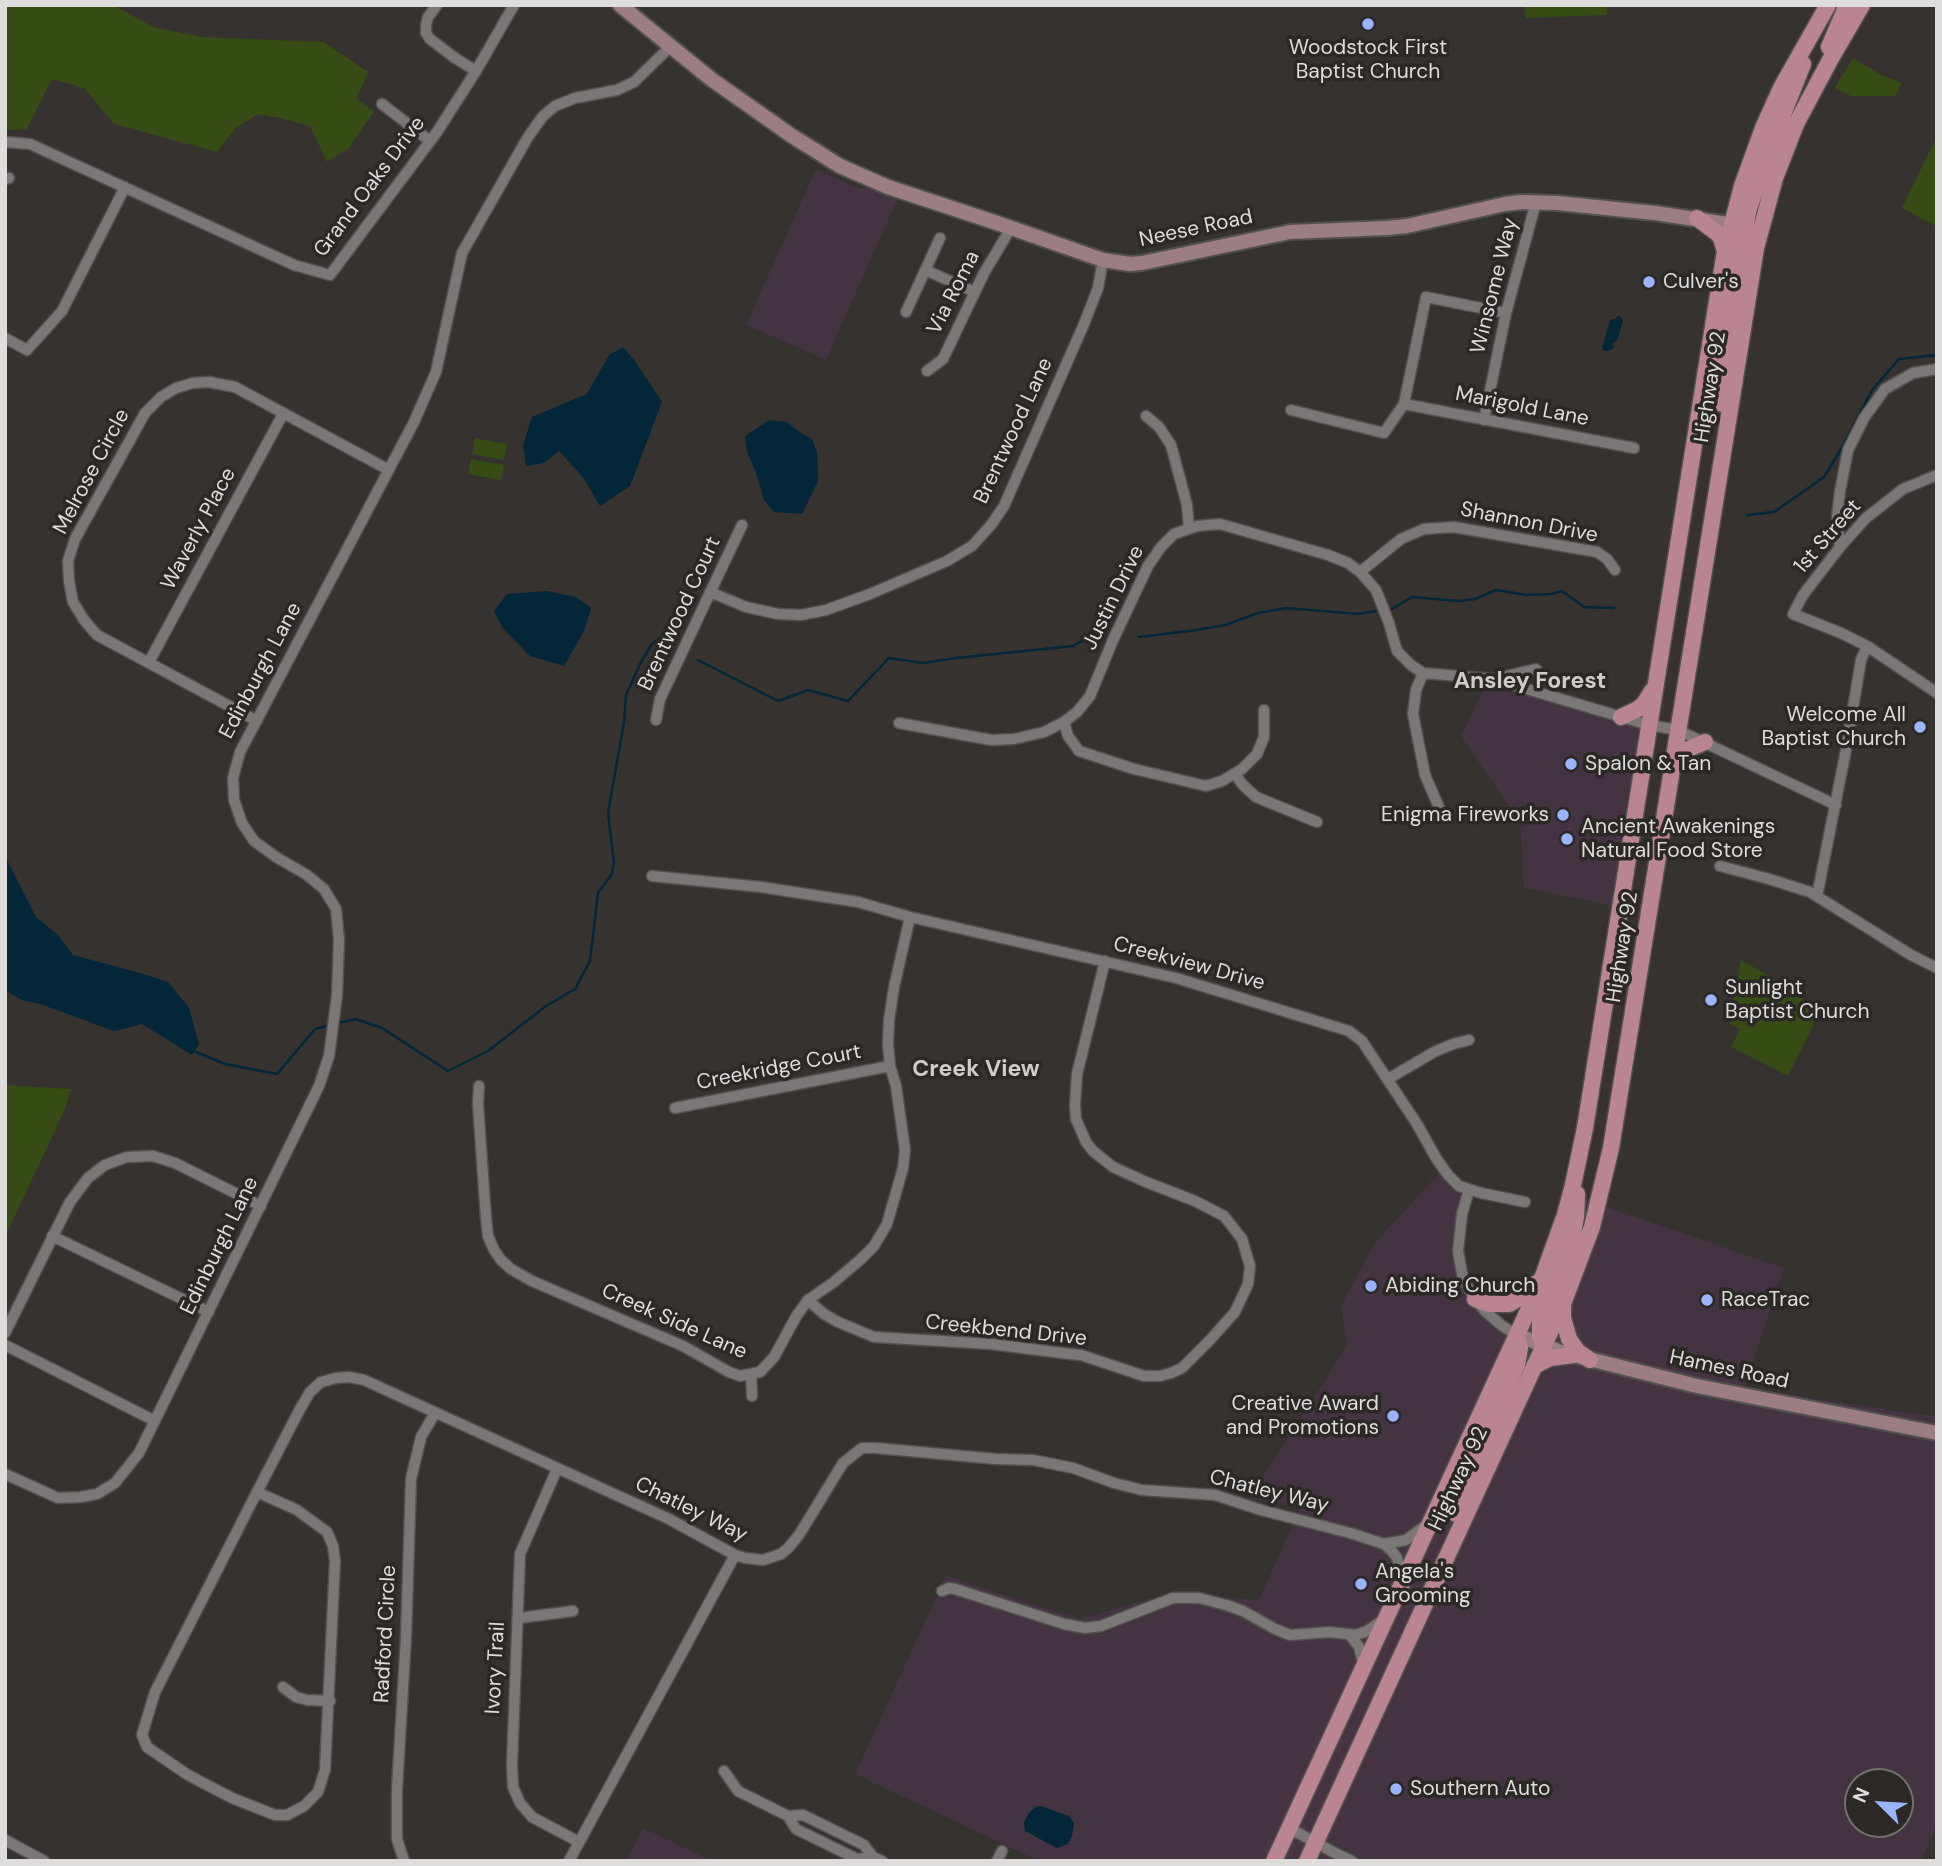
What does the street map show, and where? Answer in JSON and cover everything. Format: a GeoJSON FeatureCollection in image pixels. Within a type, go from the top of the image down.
{"type":"FeatureCollection","features":[{"type":"Feature","properties":{"kind":"main road","name":"Highway 92"},"geometry":{"type":"LineString","coordinates":[[1307,1861],[1563,1304],[1590,1235],[1609,1157],[1726,431],[1722,397],[1723,365],[1746,226],[1740,194],[1752,155],[1769,115],[1828,5]]}},
{"type":"Feature","properties":{"kind":"main road"},"geometry":{"type":"LineString","coordinates":[[1821,77],[1836,27],[1847,5]]}},
{"type":"Feature","properties":{"kind":"main road","name":"Highway 92"},"geometry":{"type":"LineString","coordinates":[[1274,1861],[1517,1335],[1560,1231],[1576,1174],[1589,1105],[1725,251],[1771,190],[1789,141],[1862,5]]}},
{"type":"Feature","properties":{"kind":"main road"},"geometry":{"type":"LineString","coordinates":[[1746,226],[1760,172],[1803,66],[1809,38]]}},
{"type":"Feature","properties":{"kind":"main road"},"geometry":{"type":"LineString","coordinates":[[1702,219],[1721,215],[1740,194]]}},
{"type":"Feature","properties":{"kind":"main road"},"geometry":{"type":"LineString","coordinates":[[1702,219],[1721,238],[1725,251]]}},
{"type":"Feature","properties":{"kind":"main road"},"geometry":{"type":"LineString","coordinates":[[1621,716],[1633,713],[1644,704],[1656,682]]}},
{"type":"Feature","properties":{"kind":"main road"},"geometry":{"type":"LineString","coordinates":[[1672,768],[1686,750],[1705,742]]}},
{"type":"Feature","properties":{"kind":"main road"},"geometry":{"type":"LineString","coordinates":[[1544,1346],[1540,1336],[1540,1322],[1563,1266],[1574,1230],[1576,1174]]}},
{"type":"Feature","properties":{"kind":"main road"},"geometry":{"type":"LineString","coordinates":[[1475,1299],[1489,1304],[1509,1304],[1526,1294],[1543,1276]]}},
{"type":"Feature","properties":{"kind":"main road"},"geometry":{"type":"LineString","coordinates":[[1563,1304],[1563,1318],[1569,1339],[1578,1352],[1590,1360]]}},
{"type":"Feature","properties":{"kind":"main road"},"geometry":{"type":"LineString","coordinates":[[1450,1547],[1463,1493],[1517,1365],[1520,1348],[1517,1335]]}},
{"type":"Feature","properties":{"kind":"main road"},"geometry":{"type":"LineString","coordinates":[[1534,1366],[1557,1356],[1573,1355]]}},
{"type":"Feature","properties":{"kind":"street"},"geometry":{"type":"LineString","coordinates":[[437,5],[428,17],[426,33],[454,58],[476,71]]}},
{"type":"Feature","properties":{"kind":"street","name":"Neese Road"},"geometry":{"type":"LineString","coordinates":[[621,5],[738,99],[801,143],[840,166],[888,187],[1103,260],[1142,263],[1290,232],[1387,228],[1505,204],[1536,202],[1746,226]]}},
{"type":"Feature","properties":{"kind":"street","name":"Grand Oaks Drive"},"geometry":{"type":"LineString","coordinates":[[5,142],[30,144],[294,265],[330,275],[430,141],[476,71],[511,7]]}},
{"type":"Feature","properties":{"kind":"street","name":"Edinburgh Lane"},"geometry":{"type":"LineString","coordinates":[[5,1474],[58,1498],[97,1494],[115,1483],[139,1453],[319,1086],[329,1056],[337,995],[339,940],[336,909],[324,889],[254,841],[242,823],[234,800],[233,778],[240,752],[414,422],[436,372],[462,253],[528,137],[543,116],[555,106],[634,82],[671,46]]}},
{"type":"Feature","properties":{"kind":"street"},"geometry":{"type":"LineString","coordinates":[[382,104],[430,141]]}},
{"type":"Feature","properties":{"kind":"street"},"geometry":{"type":"LineString","coordinates":[[5,338],[27,349],[62,311],[125,187]]}},
{"type":"Feature","properties":{"kind":"street","name":"Winsome Way"},"geometry":{"type":"LineString","coordinates":[[1484,421],[1506,313],[1536,202]]}},
{"type":"Feature","properties":{"kind":"street","name":"Via Roma"},"geometry":{"type":"LineString","coordinates":[[927,371],[943,359],[984,273],[1011,228]]}},
{"type":"Feature","properties":{"kind":"street"},"geometry":{"type":"LineString","coordinates":[[906,312],[940,237]]}},
{"type":"Feature","properties":{"kind":"street","name":"Brentwood Lane"},"geometry":{"type":"LineString","coordinates":[[710,592],[746,607],[778,614],[801,615],[826,610],[881,590],[947,561],[972,546],[1004,506],[1098,288],[1103,260]]}},
{"type":"Feature","properties":{"kind":"street"},"geometry":{"type":"LineString","coordinates":[[925,270],[975,292]]}},
{"type":"Feature","properties":{"kind":"street"},"geometry":{"type":"LineString","coordinates":[[1292,410],[1384,433],[1404,404],[1426,297],[1506,313]]}},
{"type":"Feature","properties":{"kind":"street"},"geometry":{"type":"LineString","coordinates":[[1840,547],[1837,517],[1840,491],[1848,450],[1864,418],[1885,390],[1913,373],[1937,369]]}},
{"type":"Feature","properties":{"kind":"street","name":"Melrose Circle"},"geometry":{"type":"LineString","coordinates":[[257,720],[97,635],[73,602],[68,561],[75,539],[145,412],[161,397],[176,388],[193,383],[209,382],[234,387],[389,470]]}},
{"type":"Feature","properties":{"kind":"street","name":"Marigold Lane"},"geometry":{"type":"LineString","coordinates":[[1404,404],[1634,448]]}},
{"type":"Feature","properties":{"kind":"street","name":"Waverly Place"},"geometry":{"type":"LineString","coordinates":[[149,662],[283,414]]}},
{"type":"Feature","properties":{"kind":"street"},"geometry":{"type":"LineString","coordinates":[[1146,416],[1159,427],[1171,445],[1189,529]]}},
{"type":"Feature","properties":{"kind":"street","name":"1st Street"},"geometry":{"type":"LineString","coordinates":[[1867,646],[1793,614],[1803,595],[1866,518],[1903,489],[1937,475]]}},
{"type":"Feature","properties":{"kind":"street","name":"Justin Drive"},"geometry":{"type":"LineString","coordinates":[[899,723],[991,740],[1014,739],[1044,732],[1064,722],[1077,712],[1090,695],[1148,566],[1174,534],[1197,526],[1220,524],[1348,563],[1376,590],[1397,651],[1410,665],[1423,673]]}},
{"type":"Feature","properties":{"kind":"street","name":"Brentwood Court"},"geometry":{"type":"LineString","coordinates":[[656,720],[660,699],[742,525]]}},
{"type":"Feature","properties":{"kind":"street","name":"Shannon Drive"},"geometry":{"type":"LineString","coordinates":[[1360,572],[1401,539],[1424,529],[1454,527],[1597,552],[1607,559],[1615,570]]}},
{"type":"Feature","properties":{"kind":"street"},"geometry":{"type":"LineString","coordinates":[[1817,896],[1861,660],[1867,646],[1937,692]]}},
{"type":"Feature","properties":{"kind":"street"},"geometry":{"type":"LineString","coordinates":[[1493,679],[1536,669]]}},
{"type":"Feature","properties":{"kind":"street"},"geometry":{"type":"LineString","coordinates":[[1441,812],[1425,775],[1413,714],[1416,690],[1423,673],[1493,679],[1678,730],[1836,805]]}},
{"type":"Feature","properties":{"kind":"street"},"geometry":{"type":"LineString","coordinates":[[1064,722],[1068,736],[1079,751],[1134,769],[1206,786],[1235,774],[1257,754],[1264,737],[1264,710]]}},
{"type":"Feature","properties":{"kind":"street"},"geometry":{"type":"LineString","coordinates":[[1235,774],[1256,797],[1317,822]]}},
{"type":"Feature","properties":{"kind":"street"},"geometry":{"type":"LineString","coordinates":[[1720,866],[1805,890],[1937,968]]}},
{"type":"Feature","properties":{"kind":"street","name":"Creekview Drive"},"geometry":{"type":"LineString","coordinates":[[652,876],[761,887],[858,902],[910,917],[1211,988],[1349,1031],[1362,1041],[1448,1175],[1459,1186],[1469,1190]]}},
{"type":"Feature","properties":{"kind":"street","name":"Creek Side Lane"},"geometry":{"type":"LineString","coordinates":[[479,1086],[488,1236],[502,1260],[511,1269],[532,1281],[683,1346],[729,1372],[740,1376],[760,1372],[774,1357],[808,1300],[861,1259],[874,1246],[887,1224],[903,1168],[905,1150],[896,1086],[890,1066],[889,1020],[910,917]]}},
{"type":"Feature","properties":{"kind":"street","name":"Creekbend Drive"},"geometry":{"type":"LineString","coordinates":[[808,1300],[838,1322],[874,1337],[991,1345],[1081,1355],[1144,1376],[1160,1376],[1182,1368],[1210,1340],[1234,1312],[1248,1284],[1250,1266],[1242,1239],[1224,1216],[1113,1167],[1086,1142],[1076,1119],[1074,1105],[1077,1074],[1105,961]]}},
{"type":"Feature","properties":{"kind":"street"},"geometry":{"type":"LineString","coordinates":[[1388,1079],[1434,1052],[1469,1040]]}},
{"type":"Feature","properties":{"kind":"street","name":"Creekridge Court"},"geometry":{"type":"LineString","coordinates":[[676,1108],[890,1066]]}},
{"type":"Feature","properties":{"kind":"street"},"geometry":{"type":"LineString","coordinates":[[5,1333],[70,1202],[88,1178],[105,1165],[127,1157],[153,1156],[175,1163],[261,1206]]}},
{"type":"Feature","properties":{"kind":"street"},"geometry":{"type":"LineString","coordinates":[[1517,1335],[1493,1318],[1475,1299],[1463,1279],[1458,1251],[1462,1214],[1469,1190],[1525,1202]]}},
{"type":"Feature","properties":{"kind":"street"},"geometry":{"type":"LineString","coordinates":[[52,1236],[209,1312]]}},
{"type":"Feature","properties":{"kind":"street","name":"Hames Road"},"geometry":{"type":"LineString","coordinates":[[1517,1335],[1590,1360],[1735,1394],[1937,1433]]}},
{"type":"Feature","properties":{"kind":"street"},"geometry":{"type":"LineString","coordinates":[[5,1345],[155,1420]]}},
{"type":"Feature","properties":{"kind":"street"},"geometry":{"type":"LineString","coordinates":[[751,1374],[752,1396]]}},
{"type":"Feature","properties":{"kind":"street","name":"Chatley Way"},"geometry":{"type":"LineString","coordinates":[[257,1492],[297,1510],[327,1532],[335,1561],[325,1770],[318,1792],[304,1806],[287,1815],[275,1815],[232,1798],[188,1775],[147,1748],[142,1735],[155,1692],[257,1492],[300,1409],[310,1392],[321,1382],[335,1378],[364,1380],[669,1519],[735,1555],[755,1560],[781,1554],[789,1548],[843,1463],[862,1448],[1033,1460],[1073,1468],[1142,1490],[1215,1496],[1384,1544]]}},
{"type":"Feature","properties":{"kind":"street","name":"Radford Circle"},"geometry":{"type":"LineString","coordinates":[[404,1861],[397,1839],[397,1789],[406,1637],[411,1479],[421,1437],[435,1413]]}},
{"type":"Feature","properties":{"kind":"street","name":"Ivory Trail"},"geometry":{"type":"LineString","coordinates":[[556,1469],[520,1554],[513,1699],[513,1787],[520,1803],[533,1817],[579,1842]]}},
{"type":"Feature","properties":{"kind":"street"},"geometry":{"type":"LineString","coordinates":[[1384,1544],[1406,1540],[1430,1521]]}},
{"type":"Feature","properties":{"kind":"street"},"geometry":{"type":"LineString","coordinates":[[1384,1544],[1397,1558],[1400,1570],[1399,1589]]}},
{"type":"Feature","properties":{"kind":"street"},"geometry":{"type":"LineString","coordinates":[[569,1861],[735,1555]]}},
{"type":"Feature","properties":{"kind":"street"},"geometry":{"type":"LineString","coordinates":[[942,1591],[955,1589],[1064,1624],[1085,1628],[1101,1626],[1173,1598],[1213,1601],[1243,1611],[1290,1635],[1330,1632],[1350,1635],[1367,1631],[1386,1618]]}},
{"type":"Feature","properties":{"kind":"street"},"geometry":{"type":"LineString","coordinates":[[519,1618],[573,1611]]}},
{"type":"Feature","properties":{"kind":"street"},"geometry":{"type":"LineString","coordinates":[[1350,1635],[1359,1647],[1363,1667]]}},
{"type":"Feature","properties":{"kind":"street"},"geometry":{"type":"LineString","coordinates":[[283,1687],[296,1697],[330,1701]]}},
{"type":"Feature","properties":{"kind":"street"},"geometry":{"type":"LineString","coordinates":[[724,1771],[737,1791],[788,1816],[803,1815],[864,1845],[877,1859]]}},
{"type":"Feature","properties":{"kind":"street"},"geometry":{"type":"LineString","coordinates":[[788,1816],[796,1829],[857,1859],[877,1859]]}},
{"type":"Feature","properties":{"kind":"street"},"geometry":{"type":"LineString","coordinates":[[1289,1828],[1352,1861]]}},
{"type":"Feature","properties":{"kind":"street"},"geometry":{"type":"LineString","coordinates":[[5,1840],[44,1861]]}},
{"type":"Feature","properties":{"kind":"shaded area"},"geometry":{"type":"Polygon","coordinates":[[[816,169],[858,188],[871,189],[897,200],[826,360],[746,325],[816,169]]]}},
{"type":"Feature","properties":{"kind":"shaded area"},"geometry":{"type":"Polygon","coordinates":[[[1490,677],[1640,716],[1616,906],[1524,888],[1520,823],[1461,736],[1490,677]]]}},
{"type":"Feature","properties":{"kind":"shaded area"},"geometry":{"type":"Polygon","coordinates":[[[1440,1172],[1466,1202],[1458,1245],[1463,1284],[1522,1341],[1561,1191],[1784,1268],[1744,1388],[1937,1417],[1937,1824],[1921,1861],[1039,1861],[855,1774],[946,1576],[1080,1619],[1166,1594],[1259,1600],[1300,1508],[1249,1498],[1347,1346],[1341,1306],[1374,1244],[1440,1172]]]}},
{"type":"Feature","properties":{"kind":"shaded area"},"geometry":{"type":"Polygon","coordinates":[[[643,1828],[712,1861],[626,1861],[643,1828]]]}},
{"type":"Feature","properties":{"kind":"green space"},"geometry":{"type":"Polygon","coordinates":[[[5,5],[113,5],[153,27],[202,37],[324,42],[368,72],[356,99],[374,111],[349,148],[327,162],[310,126],[258,114],[236,128],[217,152],[114,124],[84,88],[52,79],[27,129],[5,130],[5,5]]]}},
{"type":"Feature","properties":{"kind":"green space"},"geometry":{"type":"Polygon","coordinates":[[[1524,5],[1606,5],[1607,15],[1526,18],[1524,5]]]}},
{"type":"Feature","properties":{"kind":"green space"},"geometry":{"type":"Polygon","coordinates":[[[1853,58],[1881,75],[1902,83],[1895,96],[1851,96],[1835,88],[1853,58]]]}},
{"type":"Feature","properties":{"kind":"green space"},"geometry":{"type":"Polygon","coordinates":[[[1937,136],[1937,227],[1902,208],[1937,136]]]}},
{"type":"Feature","properties":{"kind":"green space"},"geometry":{"type":"Polygon","coordinates":[[[475,438],[507,444],[504,460],[472,454],[475,438]]]}},
{"type":"Feature","properties":{"kind":"green space"},"geometry":{"type":"Polygon","coordinates":[[[471,459],[504,465],[501,480],[468,474],[471,459]]]}},
{"type":"Feature","properties":{"kind":"green space"},"geometry":{"type":"Polygon","coordinates":[[[1741,960],[1792,989],[1811,1008],[1814,1024],[1788,1076],[1731,1047],[1740,1029],[1729,1023],[1741,960]]]}},
{"type":"Feature","properties":{"kind":"green space"},"geometry":{"type":"Polygon","coordinates":[[[5,1085],[71,1089],[65,1109],[5,1237],[5,1085]]]}},
{"type":"Feature","properties":{"kind":"water"},"geometry":{"type":"Polygon","coordinates":[[[1617,316],[1623,321],[1617,341],[1613,343],[1614,348],[1604,351],[1602,348],[1610,320],[1616,319],[1617,316]]]}},
{"type":"Feature","properties":{"kind":"water"},"geometry":{"type":"Polygon","coordinates":[[[623,347],[662,402],[630,486],[600,506],[583,477],[559,451],[544,463],[526,466],[523,445],[532,417],[587,394],[609,355],[623,347]]]}},
{"type":"Feature","properties":{"kind":"water"},"geometry":{"type":"Polygon","coordinates":[[[769,420],[787,422],[812,439],[817,452],[818,481],[802,514],[774,512],[764,500],[747,452],[745,436],[769,420]]]}},
{"type":"Feature","properties":{"kind":"water"},"geometry":{"type":"Polygon","coordinates":[[[547,591],[576,597],[591,608],[584,631],[564,666],[530,656],[502,627],[494,611],[507,594],[547,591]]]}},
{"type":"Feature","properties":{"kind":"water"},"geometry":{"type":"Polygon","coordinates":[[[5,856],[36,917],[58,935],[73,955],[168,982],[189,1008],[199,1044],[192,1055],[142,1024],[114,1031],[22,1000],[5,990],[5,856]]]}},
{"type":"Feature","properties":{"kind":"water"},"geometry":{"type":"Polygon","coordinates":[[[1041,1806],[1069,1816],[1074,1823],[1068,1844],[1057,1848],[1025,1831],[1024,1822],[1029,1813],[1035,1807],[1041,1806]]]}},
{"type":"Feature","properties":{"kind":"waterway"},"geometry":{"type":"LineString","coordinates":[[1747,515],[1774,512],[1824,477],[1872,390],[1899,359],[1937,355]]}},
{"type":"Feature","properties":{"kind":"waterway"},"geometry":{"type":"LineString","coordinates":[[1392,609],[1412,597],[1459,601],[1475,599],[1496,590],[1527,595],[1562,591],[1584,607],[1614,608]]}},
{"type":"Feature","properties":{"kind":"waterway"},"geometry":{"type":"LineString","coordinates":[[1139,637],[1225,625],[1258,613],[1286,608],[1358,614],[1376,611]]}},
{"type":"Feature","properties":{"kind":"waterway"},"geometry":{"type":"LineString","coordinates":[[698,660],[778,701],[808,690],[848,701],[889,658],[923,663],[1073,646],[1102,630]]}},
{"type":"Feature","properties":{"kind":"waterway"},"geometry":{"type":"LineString","coordinates":[[338,1023],[356,1019],[382,1028],[448,1071],[488,1051],[546,1006],[575,989],[590,961],[598,893],[612,874],[614,863],[608,812],[624,723],[626,695],[652,644],[664,635],[668,636]]}},
{"type":"Feature","properties":{"kind":"waterway"},"geometry":{"type":"LineString","coordinates":[[191,1050],[225,1064],[277,1074],[315,1029],[331,1025]]}},
{"type":"Feature","properties":{"kind":"place","name":"Woodstock First Baptist Church"},"geometry":{"type":"Point","coordinates":[1368,24]}},
{"type":"Feature","properties":{"kind":"place","name":"Culver's"},"geometry":{"type":"Point","coordinates":[1649,282]}},
{"type":"Feature","properties":{"kind":"place","name":"Welcome All Baptist Church"},"geometry":{"type":"Point","coordinates":[1920,727]}},
{"type":"Feature","properties":{"kind":"place","name":"Spalon & Tan"},"geometry":{"type":"Point","coordinates":[1571,764]}},
{"type":"Feature","properties":{"kind":"place","name":"Enigma Fireworks"},"geometry":{"type":"Point","coordinates":[1563,815]}},
{"type":"Feature","properties":{"kind":"place","name":"Ancient Awakenings Natural Food Store"},"geometry":{"type":"Point","coordinates":[1567,839]}},
{"type":"Feature","properties":{"kind":"place","name":"Sunlight Baptist Church"},"geometry":{"type":"Point","coordinates":[1711,1000]}},
{"type":"Feature","properties":{"kind":"place","name":"Abiding Church"},"geometry":{"type":"Point","coordinates":[1371,1286]}},
{"type":"Feature","properties":{"kind":"place","name":"RaceTrac"},"geometry":{"type":"Point","coordinates":[1707,1300]}},
{"type":"Feature","properties":{"kind":"place","name":"Creative Award and Promotions"},"geometry":{"type":"Point","coordinates":[1393,1416]}},
{"type":"Feature","properties":{"kind":"place","name":"Angela's Grooming"},"geometry":{"type":"Point","coordinates":[1361,1584]}},
{"type":"Feature","properties":{"kind":"place","name":"Southern Auto"},"geometry":{"type":"Point","coordinates":[1396,1789]}},
{"type":"Feature","properties":{"kind":"district","name":"Ansley Forest"},"geometry":{"type":"Point","coordinates":[1530,682]}},
{"type":"Feature","properties":{"kind":"district","name":"Creek View"},"geometry":{"type":"Point","coordinates":[976,1070]}}]}
